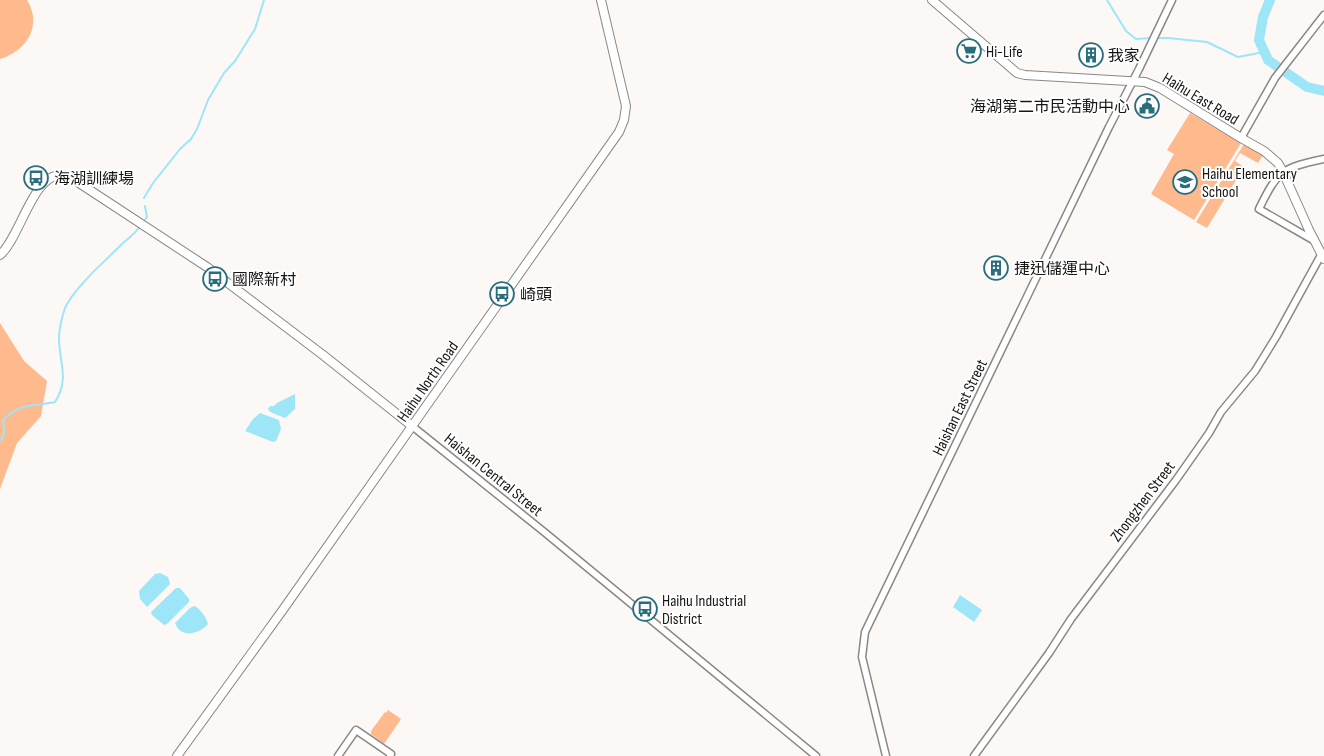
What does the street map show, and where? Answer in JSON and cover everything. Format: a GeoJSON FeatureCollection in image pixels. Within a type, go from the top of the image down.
{"type":"FeatureCollection","features":[{"type":"Feature","properties":{"kind":"street","name":"Haihu North Road"},"geometry":{"type":"LineString","coordinates":[[177,756],[282,611],[619,132],[624,120],[626,106],[601,0]]}},
{"type":"Feature","properties":{"kind":"street","name":"Haihu East Road"},"geometry":{"type":"LineString","coordinates":[[932,0],[1017,72],[1025,76],[1145,82],[1271,156],[1283,172],[1323,257]]}},
{"type":"Feature","properties":{"kind":"street","name":"Haishan East Street"},"geometry":{"type":"LineString","coordinates":[[886,756],[862,657],[865,632],[1172,0]]}},
{"type":"Feature","properties":{"kind":"street"},"geometry":{"type":"LineString","coordinates":[[1241,138],[1275,78],[1324,15]]}},
{"type":"Feature","properties":{"kind":"street"},"geometry":{"type":"LineString","coordinates":[[1314,240],[1259,209],[1275,178],[1296,166],[1324,159]]}},
{"type":"Feature","properties":{"kind":"street","name":"Haishan Central Street"},"geometry":{"type":"LineString","coordinates":[[0,255],[14,238],[37,191],[45,182],[54,176],[63,175],[79,183],[207,267],[323,355],[543,531],[816,756]]}},
{"type":"Feature","properties":{"kind":"street","name":"Zhongzhen Street"},"geometry":{"type":"LineString","coordinates":[[974,756],[1072,619],[1176,480],[1209,433],[1221,412],[1255,371],[1276,337],[1318,258],[1323,257]]}},
{"type":"Feature","properties":{"kind":"street"},"geometry":{"type":"LineString","coordinates":[[338,756],[356,730],[391,754],[390,756]]}},
{"type":"Feature","properties":{"kind":"shaded area"},"geometry":{"type":"Polygon","coordinates":[[[0,0],[27,0],[32,10],[33,19],[32,28],[24,44],[0,59],[0,0]]]}},
{"type":"Feature","properties":{"kind":"shaded area"},"geometry":{"type":"Polygon","coordinates":[[[1190,113],[1241,143],[1194,220],[1151,194],[1174,154],[1167,150],[1190,113]]]}},
{"type":"Feature","properties":{"kind":"shaded area"},"geometry":{"type":"Polygon","coordinates":[[[1244,144],[1263,155],[1258,163],[1240,153],[1235,161],[1244,167],[1207,228],[1196,222],[1244,144]]]}},
{"type":"Feature","properties":{"kind":"shaded area"},"geometry":{"type":"Polygon","coordinates":[[[0,323],[24,361],[47,381],[41,416],[17,443],[0,489],[0,323]]]}},
{"type":"Feature","properties":{"kind":"shaded area"},"geometry":{"type":"Polygon","coordinates":[[[388,710],[401,719],[384,744],[371,734],[371,731],[388,710]]]}},
{"type":"Feature","properties":{"kind":"water"},"geometry":{"type":"Polygon","coordinates":[[[295,394],[295,409],[285,418],[270,412],[268,409],[270,406],[274,406],[295,394]]]}},
{"type":"Feature","properties":{"kind":"water"},"geometry":{"type":"Polygon","coordinates":[[[260,413],[279,420],[281,429],[276,441],[273,442],[245,431],[253,419],[260,413]]]}},
{"type":"Feature","properties":{"kind":"water"},"geometry":{"type":"Polygon","coordinates":[[[160,573],[168,577],[170,584],[147,607],[140,599],[139,591],[155,574],[160,573]]]}},
{"type":"Feature","properties":{"kind":"water"},"geometry":{"type":"Polygon","coordinates":[[[176,588],[180,588],[189,599],[189,602],[164,625],[151,612],[176,588]]]}},
{"type":"Feature","properties":{"kind":"water"},"geometry":{"type":"Polygon","coordinates":[[[960,595],[982,610],[974,622],[953,607],[960,595]]]}},
{"type":"Feature","properties":{"kind":"water"},"geometry":{"type":"Polygon","coordinates":[[[194,606],[203,614],[208,624],[195,632],[186,633],[181,631],[175,623],[194,606]]]}},
{"type":"Feature","properties":{"kind":"waterway"},"geometry":{"type":"LineString","coordinates":[[144,198],[153,183],[180,149],[191,139],[197,129],[208,100],[224,73],[235,61],[255,29],[264,0]]}},
{"type":"Feature","properties":{"kind":"waterway"},"geometry":{"type":"LineString","coordinates":[[1107,0],[1126,31],[1136,39],[1152,38]]}},
{"type":"Feature","properties":{"kind":"waterway"},"geometry":{"type":"LineString","coordinates":[[1270,0],[1263,17],[1259,40],[1268,60],[1307,87],[1324,91]]}},
{"type":"Feature","properties":{"kind":"waterway"},"geometry":{"type":"LineString","coordinates":[[1157,38],[1207,42],[1238,57],[1264,52]]}},
{"type":"Feature","properties":{"kind":"waterway"},"geometry":{"type":"LineString","coordinates":[[143,222],[147,217],[145,206]]}},
{"type":"Feature","properties":{"kind":"waterway"},"geometry":{"type":"LineString","coordinates":[[0,441],[4,434],[3,420],[10,414],[27,406],[55,402],[62,386],[63,378],[59,338],[65,308],[82,283],[133,235],[140,226]]}},
{"type":"Feature","properties":{"kind":"place","name":"Hi-Life"},"geometry":{"type":"Point","coordinates":[969,51]}},
{"type":"Feature","properties":{"kind":"place","name":"我家"},"geometry":{"type":"Point","coordinates":[1091,55]}},
{"type":"Feature","properties":{"kind":"place","name":"海湖第二市民活動中心"},"geometry":{"type":"Point","coordinates":[1147,106]}},
{"type":"Feature","properties":{"kind":"place","name":"海湖訓練場"},"geometry":{"type":"Point","coordinates":[36,178]}},
{"type":"Feature","properties":{"kind":"place","name":"Haihu Elementary School"},"geometry":{"type":"Point","coordinates":[1185,182]}},
{"type":"Feature","properties":{"kind":"place","name":"捷迅儲運中心"},"geometry":{"type":"Point","coordinates":[996,268]}},
{"type":"Feature","properties":{"kind":"place","name":"國際新村"},"geometry":{"type":"Point","coordinates":[215,279]}},
{"type":"Feature","properties":{"kind":"place","name":"崎頭"},"geometry":{"type":"Point","coordinates":[502,294]}},
{"type":"Feature","properties":{"kind":"place","name":"Haihu Industrial District"},"geometry":{"type":"Point","coordinates":[645,609]}}]}
